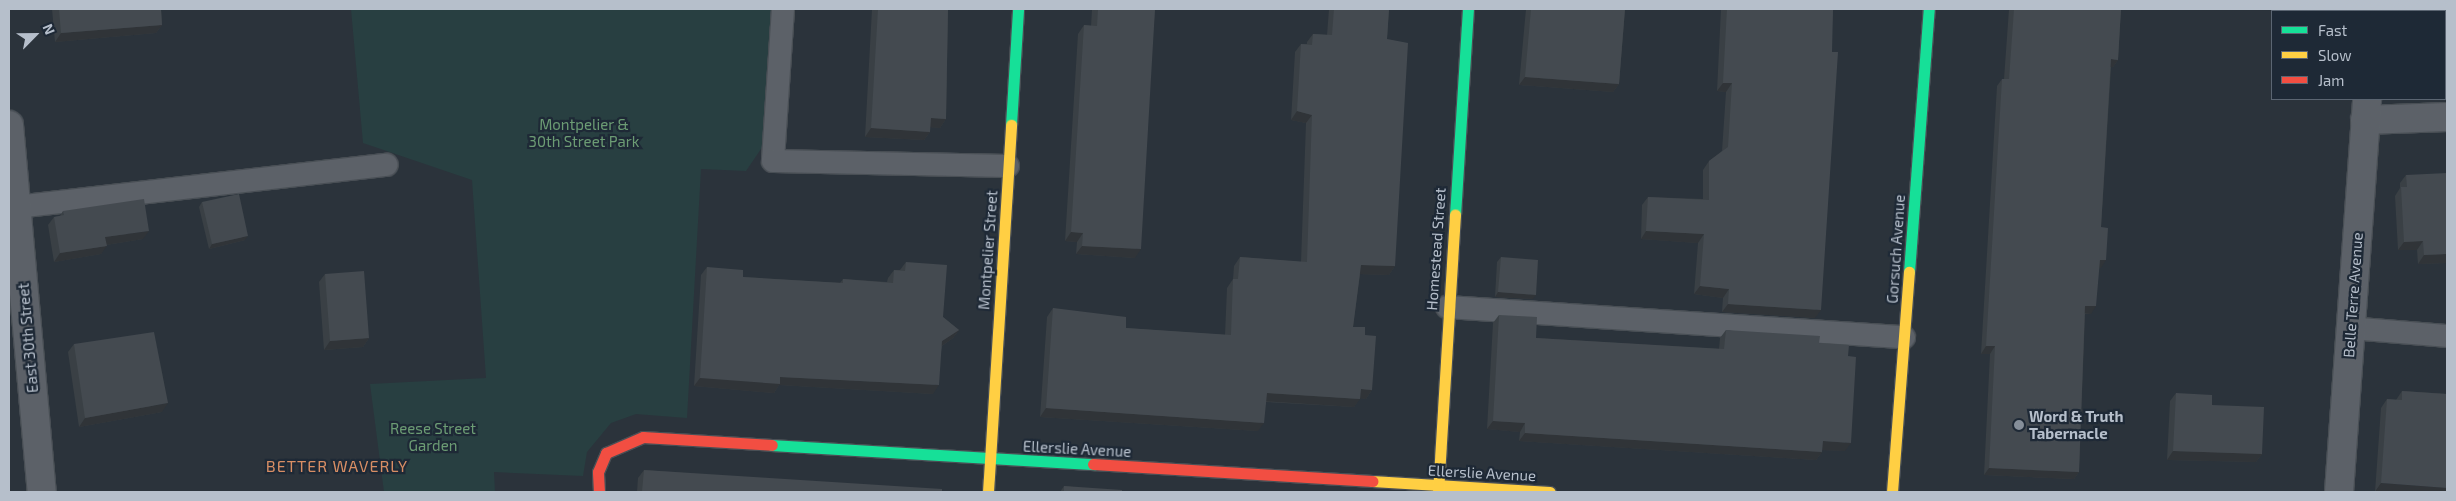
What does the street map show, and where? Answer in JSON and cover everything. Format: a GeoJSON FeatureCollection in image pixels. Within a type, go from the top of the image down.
{"type":"FeatureCollection","features":[{"type":"Feature","properties":{"kind":"street","name":"Montpelier Street"},"geometry":{"type":"LineString","coordinates":[[988,492],[1018,9]]}},
{"type":"Feature","properties":{"kind":"street","name":"Homestead Street"},"geometry":{"type":"LineString","coordinates":[[1438,489],[1447,307],[1468,9]]}},
{"type":"Feature","properties":{"kind":"street","name":"Gorsuch Avenue"},"geometry":{"type":"LineString","coordinates":[[1892,492],[1929,9]]}},
{"type":"Feature","properties":{"kind":"street"},"geometry":{"type":"LineString","coordinates":[[2366,109],[2447,117]]}},
{"type":"Feature","properties":{"kind":"street","name":"Belle Terre Avenue"},"geometry":{"type":"LineString","coordinates":[[2339,492],[2366,109]]}},
{"type":"Feature","properties":{"kind":"street","name":"East 30th Street"},"geometry":{"type":"LineString","coordinates":[[9,125],[42,492]]}},
{"type":"Feature","properties":{"kind":"street","name":"Ellerslie Avenue"},"geometry":{"type":"LineString","coordinates":[[598,492],[598,472],[606,453],[643,437],[990,458],[1438,489],[1550,492]]}},
{"type":"Feature","properties":{"kind":"lane"},"geometry":{"type":"LineString","coordinates":[[784,9],[773,161],[1008,166]]}},
{"type":"Feature","properties":{"kind":"lane"},"geometry":{"type":"LineString","coordinates":[[16,207],[386,165]]}},
{"type":"Feature","properties":{"kind":"lane"},"geometry":{"type":"LineString","coordinates":[[1447,307],[1904,337]]}},
{"type":"Feature","properties":{"kind":"lane"},"geometry":{"type":"LineString","coordinates":[[2350,328],[2447,336]]}},
{"type":"Feature","properties":{"kind":"green space","name":"Montpelier & 30th Street Park"},"geometry":{"type":"Polygon","coordinates":[[[351,9],[774,9],[767,140],[746,171],[701,169],[687,418],[636,414],[611,423],[587,452],[583,476],[494,472],[495,492],[384,492],[370,384],[486,378],[472,180],[363,143],[351,9]]]}},
{"type":"Feature","properties":{"kind":"building"},"geometry":{"type":"Polygon","coordinates":[[[59,9],[161,9],[162,25],[61,33],[59,9]]]}},
{"type":"Feature","properties":{"kind":"building"},"geometry":{"type":"Polygon","coordinates":[[[878,9],[948,9],[946,119],[931,118],[930,132],[871,128],[878,9]]]}},
{"type":"Feature","properties":{"kind":"building"},"geometry":{"type":"Polygon","coordinates":[[[1098,9],[1155,9],[1141,249],[1082,246],[1083,233],[1071,232],[1084,25],[1097,26],[1098,9]]]}},
{"type":"Feature","properties":{"kind":"building"},"geometry":{"type":"Polygon","coordinates":[[[1334,9],[1389,9],[1387,39],[1408,43],[1395,266],[1361,265],[1353,327],[1365,327],[1365,335],[1376,336],[1372,390],[1361,389],[1360,399],[1267,393],[1264,423],[1046,408],[1053,308],[1126,317],[1126,328],[1231,335],[1233,279],[1238,279],[1240,257],[1307,262],[1312,115],[1297,111],[1301,44],[1312,45],[1313,34],[1332,35],[1334,9]]]}},
{"type":"Feature","properties":{"kind":"building"},"geometry":{"type":"Polygon","coordinates":[[[1531,9],[1625,9],[1619,84],[1525,77],[1531,9]]]}},
{"type":"Feature","properties":{"kind":"building"},"geometry":{"type":"Polygon","coordinates":[[[1727,9],[1833,9],[1832,52],[1838,52],[1821,310],[1728,304],[1729,289],[1700,286],[1704,234],[1646,231],[1648,197],[1709,200],[1709,161],[1728,147],[1732,83],[1723,83],[1727,9]]]}},
{"type":"Feature","properties":{"kind":"building"},"geometry":{"type":"Polygon","coordinates":[[[2014,9],[2121,9],[2118,60],[2111,59],[2101,227],[2108,228],[2106,260],[2100,260],[2096,306],[2085,306],[2079,472],[1989,468],[1995,346],[1986,346],[2002,79],[2009,79],[2014,9]]]}},
{"type":"Feature","properties":{"kind":"building"},"geometry":{"type":"Polygon","coordinates":[[[2447,9],[2447,57],[2446,10],[2418,10],[2447,9]]]}},
{"type":"Feature","properties":{"kind":"building"},"geometry":{"type":"Polygon","coordinates":[[[2447,173],[2447,254],[2424,255],[2423,241],[2404,242],[2401,187],[2407,187],[2406,175],[2447,173]]]}},
{"type":"Feature","properties":{"kind":"building"},"geometry":{"type":"Polygon","coordinates":[[[239,194],[248,236],[212,244],[202,202],[239,194]]]}},
{"type":"Feature","properties":{"kind":"building"},"geometry":{"type":"Polygon","coordinates":[[[144,199],[149,231],[105,237],[107,246],[60,253],[54,217],[64,215],[63,211],[144,199]]]}},
{"type":"Feature","properties":{"kind":"building"},"geometry":{"type":"Polygon","coordinates":[[[1501,257],[1538,260],[1536,295],[1498,292],[1501,257]]]}},
{"type":"Feature","properties":{"kind":"building"},"geometry":{"type":"Polygon","coordinates":[[[906,262],[947,265],[943,317],[959,330],[942,341],[939,385],[780,377],[780,384],[700,378],[707,267],[743,270],[743,277],[843,283],[843,279],[893,283],[894,270],[905,271],[906,262]]]}},
{"type":"Feature","properties":{"kind":"building"},"geometry":{"type":"Polygon","coordinates":[[[364,271],[369,338],[330,341],[325,274],[364,271]]]}},
{"type":"Feature","properties":{"kind":"building"},"geometry":{"type":"Polygon","coordinates":[[[1499,315],[1537,317],[1536,338],[1724,349],[1726,330],[1820,336],[1819,343],[1849,345],[1848,356],[1856,357],[1851,443],[1823,441],[1822,452],[1525,433],[1525,423],[1493,421],[1499,315]]]}},
{"type":"Feature","properties":{"kind":"building"},"geometry":{"type":"Polygon","coordinates":[[[154,332],[168,403],[85,418],[74,344],[154,332]]]}},
{"type":"Feature","properties":{"kind":"building"},"geometry":{"type":"Polygon","coordinates":[[[2402,391],[2447,394],[2447,488],[2381,483],[2387,399],[2402,400],[2402,391]]]}},
{"type":"Feature","properties":{"kind":"building"},"geometry":{"type":"Polygon","coordinates":[[[2176,393],[2212,395],[2212,405],[2264,407],[2262,454],[2173,451],[2176,393]]]}},
{"type":"Feature","properties":{"kind":"building"},"geometry":{"type":"Polygon","coordinates":[[[644,470],[942,489],[942,492],[642,492],[644,470]]]}},
{"type":"Feature","properties":{"kind":"building"},"geometry":{"type":"Polygon","coordinates":[[[1064,486],[1122,490],[1122,492],[1064,492],[1064,486]]]}},
{"type":"Feature","properties":{"kind":"traffic: fast"},"geometry":{"type":"LineString","coordinates":[[1011,125],[1018,9]]}},
{"type":"Feature","properties":{"kind":"traffic: fast"},"geometry":{"type":"LineString","coordinates":[[1455,215],[1468,9]]}},
{"type":"Feature","properties":{"kind":"traffic: fast"},"geometry":{"type":"LineString","coordinates":[[1909,272],[1929,9]]}},
{"type":"Feature","properties":{"kind":"traffic: fast"},"geometry":{"type":"LineString","coordinates":[[772,445],[1093,464]]}},
{"type":"Feature","properties":{"kind":"traffic: slow"},"geometry":{"type":"LineString","coordinates":[[988,492],[1011,125]]}},
{"type":"Feature","properties":{"kind":"traffic: slow"},"geometry":{"type":"LineString","coordinates":[[1438,492],[1455,215]]}},
{"type":"Feature","properties":{"kind":"traffic: slow"},"geometry":{"type":"LineString","coordinates":[[1892,492],[1909,272]]}},
{"type":"Feature","properties":{"kind":"traffic: slow"},"geometry":{"type":"LineString","coordinates":[[1372,481],[1550,492]]}},
{"type":"Feature","properties":{"kind":"traffic: jam"},"geometry":{"type":"LineString","coordinates":[[599,492],[598,472],[606,453],[643,437],[772,445]]}},
{"type":"Feature","properties":{"kind":"traffic: jam"},"geometry":{"type":"LineString","coordinates":[[1093,464],[1372,481]]}},
{"type":"Feature","properties":{"kind":"place","name":"Word & Truth Tabernacle"},"geometry":{"type":"Point","coordinates":[2019,425]}},
{"type":"Feature","properties":{"kind":"district","name":"BETTER WAVERLY"},"geometry":{"type":"Point","coordinates":[337,466]}},
{"type":"Feature","properties":{"kind":"park label","name":"Reese Street Garden"},"geometry":{"type":"Point","coordinates":[433,436]}}]}
